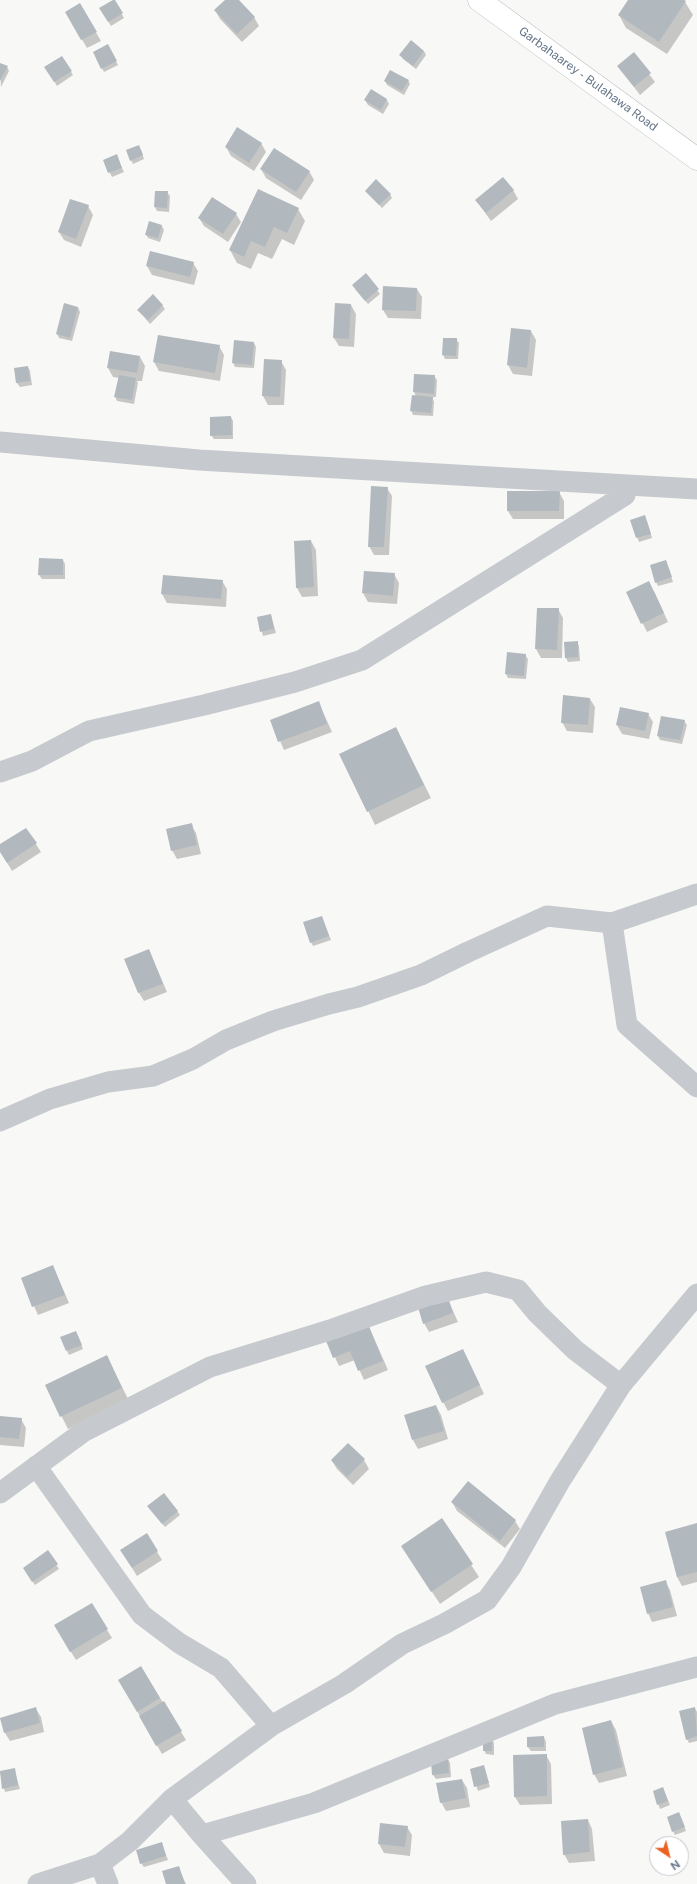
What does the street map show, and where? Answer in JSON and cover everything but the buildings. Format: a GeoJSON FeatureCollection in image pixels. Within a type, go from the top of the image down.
{"type":"FeatureCollection","features":[{"type":"Feature","properties":{"kind":"main road","name":"Garbahaarey - Bulahawa Road"},"geometry":{"type":"LineString","coordinates":[[478,0],[697,159]]}},
{"type":"Feature","properties":{"kind":"street"},"geometry":{"type":"LineString","coordinates":[[0,442],[199,460],[697,489]]}},
{"type":"Feature","properties":{"kind":"street"},"geometry":{"type":"LineString","coordinates":[[0,772],[32,761],[89,731],[204,706],[295,682],[362,660],[625,495],[626,485]]}},
{"type":"Feature","properties":{"kind":"street"},"geometry":{"type":"LineString","coordinates":[[0,1121],[50,1099],[108,1082],[154,1076],[193,1059],[226,1040],[273,1021],[358,997],[421,976],[468,952],[547,916],[612,923],[697,894]]}},
{"type":"Feature","properties":{"kind":"street"},"geometry":{"type":"LineString","coordinates":[[612,923],[627,1025],[697,1087]]}},
{"type":"Feature","properties":{"kind":"street"},"geometry":{"type":"LineString","coordinates":[[0,1493],[83,1432],[210,1367],[333,1329],[426,1296],[486,1282],[518,1290],[537,1313],[575,1350],[621,1385]]}},
{"type":"Feature","properties":{"kind":"street"},"geometry":{"type":"LineString","coordinates":[[38,1884],[100,1864],[130,1842],[172,1799],[271,1726],[344,1684],[402,1644],[444,1624],[487,1600],[511,1567],[560,1481],[621,1385],[697,1294]]}},
{"type":"Feature","properties":{"kind":"street"},"geometry":{"type":"LineString","coordinates":[[36,1466],[142,1615],[179,1643],[221,1668],[271,1726]]}},
{"type":"Feature","properties":{"kind":"street"},"geometry":{"type":"LineString","coordinates":[[202,1835],[314,1803],[556,1704],[697,1667]]}},
{"type":"Feature","properties":{"kind":"street"},"geometry":{"type":"LineString","coordinates":[[172,1799],[246,1884]]}},
{"type":"Feature","properties":{"kind":"street"},"geometry":{"type":"LineString","coordinates":[[100,1864],[108,1884]]}}]}
